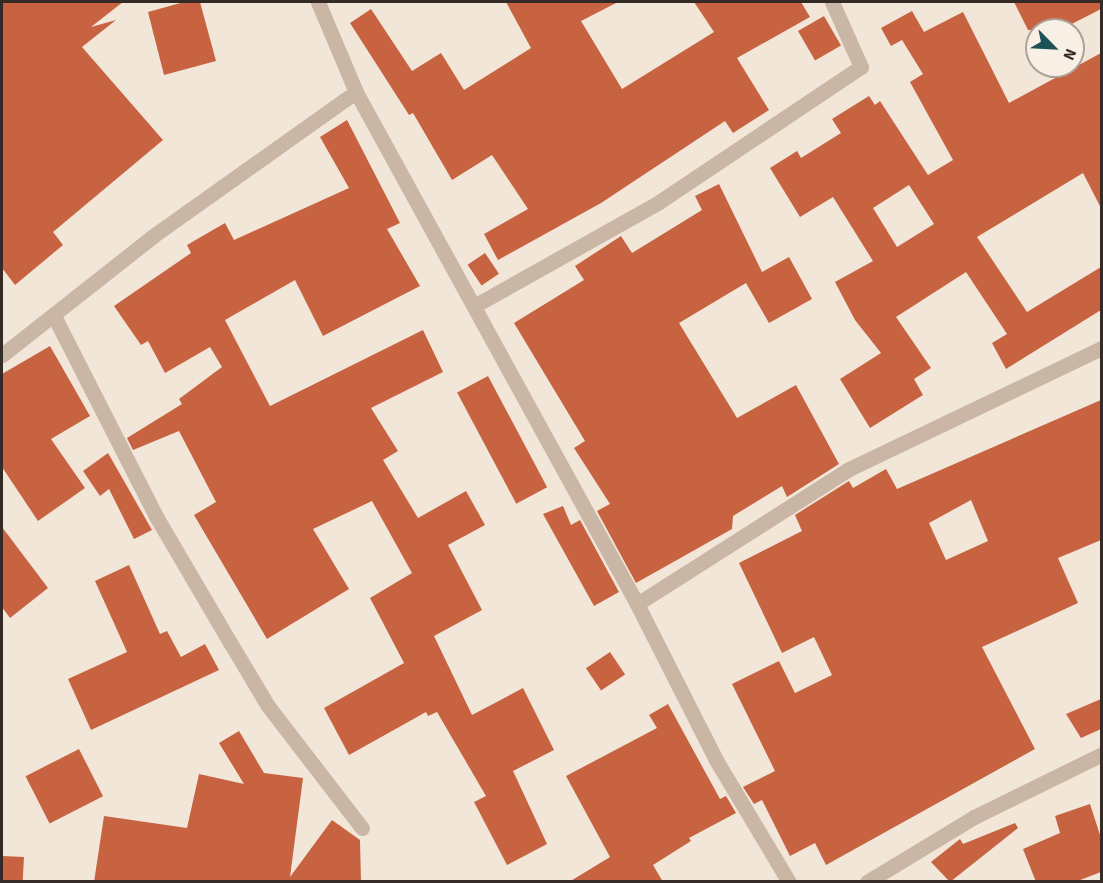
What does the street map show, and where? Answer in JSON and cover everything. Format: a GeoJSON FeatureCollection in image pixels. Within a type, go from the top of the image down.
{"type":"FeatureCollection","features":[{"type":"Feature","properties":{"kind":"street"},"geometry":{"type":"LineString","coordinates":[[318,2],[356,92],[637,604],[716,760],[789,882]]}},
{"type":"Feature","properties":{"kind":"street"},"geometry":{"type":"LineString","coordinates":[[474,306],[659,202],[861,67],[832,2]]}},
{"type":"Feature","properties":{"kind":"street"},"geometry":{"type":"LineString","coordinates":[[2,355],[153,236],[356,92]]}},
{"type":"Feature","properties":{"kind":"street"},"geometry":{"type":"LineString","coordinates":[[54,316],[158,518],[268,706],[362,828]]}},
{"type":"Feature","properties":{"kind":"street"},"geometry":{"type":"LineString","coordinates":[[637,604],[849,469],[1101,348]]}},
{"type":"Feature","properties":{"kind":"street"},"geometry":{"type":"LineString","coordinates":[[867,882],[974,817],[1101,754]]}},
{"type":"Feature","properties":{"kind":"building"},"geometry":{"type":"Polygon","coordinates":[[[2,2],[123,2],[91,27],[116,20],[82,47],[163,140],[53,232],[63,245],[15,285],[2,268],[2,2]]]}},
{"type":"Feature","properties":{"kind":"building"},"geometry":{"type":"Polygon","coordinates":[[[184,2],[200,2],[216,61],[164,75],[148,12],[184,2]]]}},
{"type":"Feature","properties":{"kind":"building"},"geometry":{"type":"Polygon","coordinates":[[[506,2],[618,2],[581,21],[622,89],[714,32],[694,2],[801,2],[810,17],[737,58],[769,110],[733,133],[725,121],[601,203],[498,260],[484,234],[528,209],[492,155],[452,180],[413,113],[409,115],[350,23],[371,9],[412,71],[441,53],[464,90],[531,48],[506,2]]]}},
{"type":"Feature","properties":{"kind":"building"},"geometry":{"type":"Polygon","coordinates":[[[1014,2],[1101,2],[1101,9],[1083,18],[1025,18],[1025,24],[1014,2]]]}},
{"type":"Feature","properties":{"kind":"building"},"geometry":{"type":"Polygon","coordinates":[[[912,11],[924,32],[963,12],[1009,103],[1055,78],[1085,78],[1085,62],[1101,53],[1101,208],[1083,173],[977,237],[1027,312],[1101,267],[1101,310],[1006,369],[992,343],[1007,334],[966,272],[896,317],[931,368],[914,379],[923,395],[870,428],[840,379],[881,353],[855,320],[835,282],[873,261],[833,197],[800,217],[770,168],[797,151],[801,158],[841,133],[832,119],[869,96],[875,105],[880,101],[928,175],[953,160],[910,82],[923,74],[902,40],[891,46],[881,28],[912,11]],[[909,185],[873,208],[897,247],[934,224],[909,185]]]}},
{"type":"Feature","properties":{"kind":"building"},"geometry":{"type":"Polygon","coordinates":[[[824,16],[841,45],[815,60],[798,31],[824,16]]]}},
{"type":"Feature","properties":{"kind":"building"},"geometry":{"type":"Polygon","coordinates":[[[347,120],[400,223],[387,229],[420,286],[323,336],[295,280],[225,320],[270,406],[423,330],[443,372],[371,408],[398,451],[383,460],[418,518],[466,491],[485,525],[448,545],[482,610],[434,636],[472,715],[523,688],[554,750],[513,771],[547,844],[507,865],[474,802],[486,796],[437,712],[428,716],[426,712],[349,755],[324,708],[404,663],[370,598],[412,573],[372,501],[313,529],[349,589],[267,639],[194,515],[216,502],[179,431],[133,450],[127,438],[182,404],[179,399],[222,367],[210,347],[165,373],[148,341],[141,345],[114,306],[191,253],[187,245],[225,223],[234,240],[349,188],[320,137],[347,120]]]}},
{"type":"Feature","properties":{"kind":"building"},"geometry":{"type":"Polygon","coordinates":[[[719,184],[762,272],[789,257],[812,299],[769,323],[746,283],[679,323],[737,418],[796,385],[839,464],[787,497],[782,486],[733,516],[732,529],[636,583],[597,511],[610,504],[574,448],[585,441],[514,323],[584,280],[575,266],[621,236],[632,253],[702,210],[695,196],[719,184]]]}},
{"type":"Feature","properties":{"kind":"building"},"geometry":{"type":"Polygon","coordinates":[[[485,253],[499,274],[482,285],[468,265],[485,253]]]}},
{"type":"Feature","properties":{"kind":"building"},"geometry":{"type":"Polygon","coordinates":[[[50,346],[90,416],[51,439],[85,488],[38,521],[2,467],[2,374],[50,346]]]}},
{"type":"Feature","properties":{"kind":"building"},"geometry":{"type":"Polygon","coordinates":[[[488,376],[547,487],[516,504],[457,392],[488,376]]]}},
{"type":"Feature","properties":{"kind":"building"},"geometry":{"type":"Polygon","coordinates":[[[1101,400],[1101,540],[1058,558],[1078,603],[982,647],[1035,749],[826,865],[815,843],[790,856],[762,800],[754,804],[743,787],[775,771],[732,684],[779,661],[795,693],[832,675],[814,637],[782,653],[739,563],[802,531],[795,515],[849,481],[853,488],[886,469],[897,489],[1101,400]],[[971,500],[929,523],[946,560],[988,541],[971,500]]]}},
{"type":"Feature","properties":{"kind":"building"},"geometry":{"type":"Polygon","coordinates":[[[108,453],[152,530],[134,539],[109,489],[100,496],[83,471],[108,453]]]}},
{"type":"Feature","properties":{"kind":"building"},"geometry":{"type":"Polygon","coordinates":[[[563,506],[571,525],[580,520],[619,592],[594,606],[543,514],[563,506]]]}},
{"type":"Feature","properties":{"kind":"building"},"geometry":{"type":"Polygon","coordinates":[[[2,527],[48,588],[10,618],[2,607],[2,527]]]}},
{"type":"Feature","properties":{"kind":"building"},"geometry":{"type":"Polygon","coordinates":[[[129,565],[160,634],[167,631],[181,657],[205,644],[219,670],[91,730],[68,679],[127,652],[95,581],[129,565]]]}},
{"type":"Feature","properties":{"kind":"building"},"geometry":{"type":"Polygon","coordinates":[[[610,652],[625,674],[601,691],[586,668],[610,652]]]}},
{"type":"Feature","properties":{"kind":"building"},"geometry":{"type":"Polygon","coordinates":[[[1101,699],[1101,729],[1081,738],[1066,714],[1101,699]]]}},
{"type":"Feature","properties":{"kind":"building"},"geometry":{"type":"Polygon","coordinates":[[[668,704],[720,799],[726,796],[736,813],[689,838],[691,841],[653,865],[663,882],[569,882],[610,857],[566,776],[657,728],[649,715],[668,704]]]}},
{"type":"Feature","properties":{"kind":"building"},"geometry":{"type":"Polygon","coordinates":[[[239,731],[264,773],[303,778],[290,877],[332,820],[360,840],[361,882],[94,882],[104,816],[187,828],[199,774],[244,784],[219,743],[239,731]]]}},
{"type":"Feature","properties":{"kind":"building"},"geometry":{"type":"Polygon","coordinates":[[[79,749],[103,796],[50,823],[26,776],[79,749]]]}},
{"type":"Feature","properties":{"kind":"building"},"geometry":{"type":"Polygon","coordinates":[[[1090,804],[1101,838],[1101,872],[1075,882],[1036,882],[1023,849],[1060,833],[1055,816],[1090,804]]]}},
{"type":"Feature","properties":{"kind":"building"},"geometry":{"type":"Polygon","coordinates":[[[1015,823],[1018,828],[950,882],[931,862],[960,839],[963,844],[1015,823]]]}},
{"type":"Feature","properties":{"kind":"building"},"geometry":{"type":"Polygon","coordinates":[[[3,856],[24,857],[23,882],[2,882],[3,856]]]}}]}
